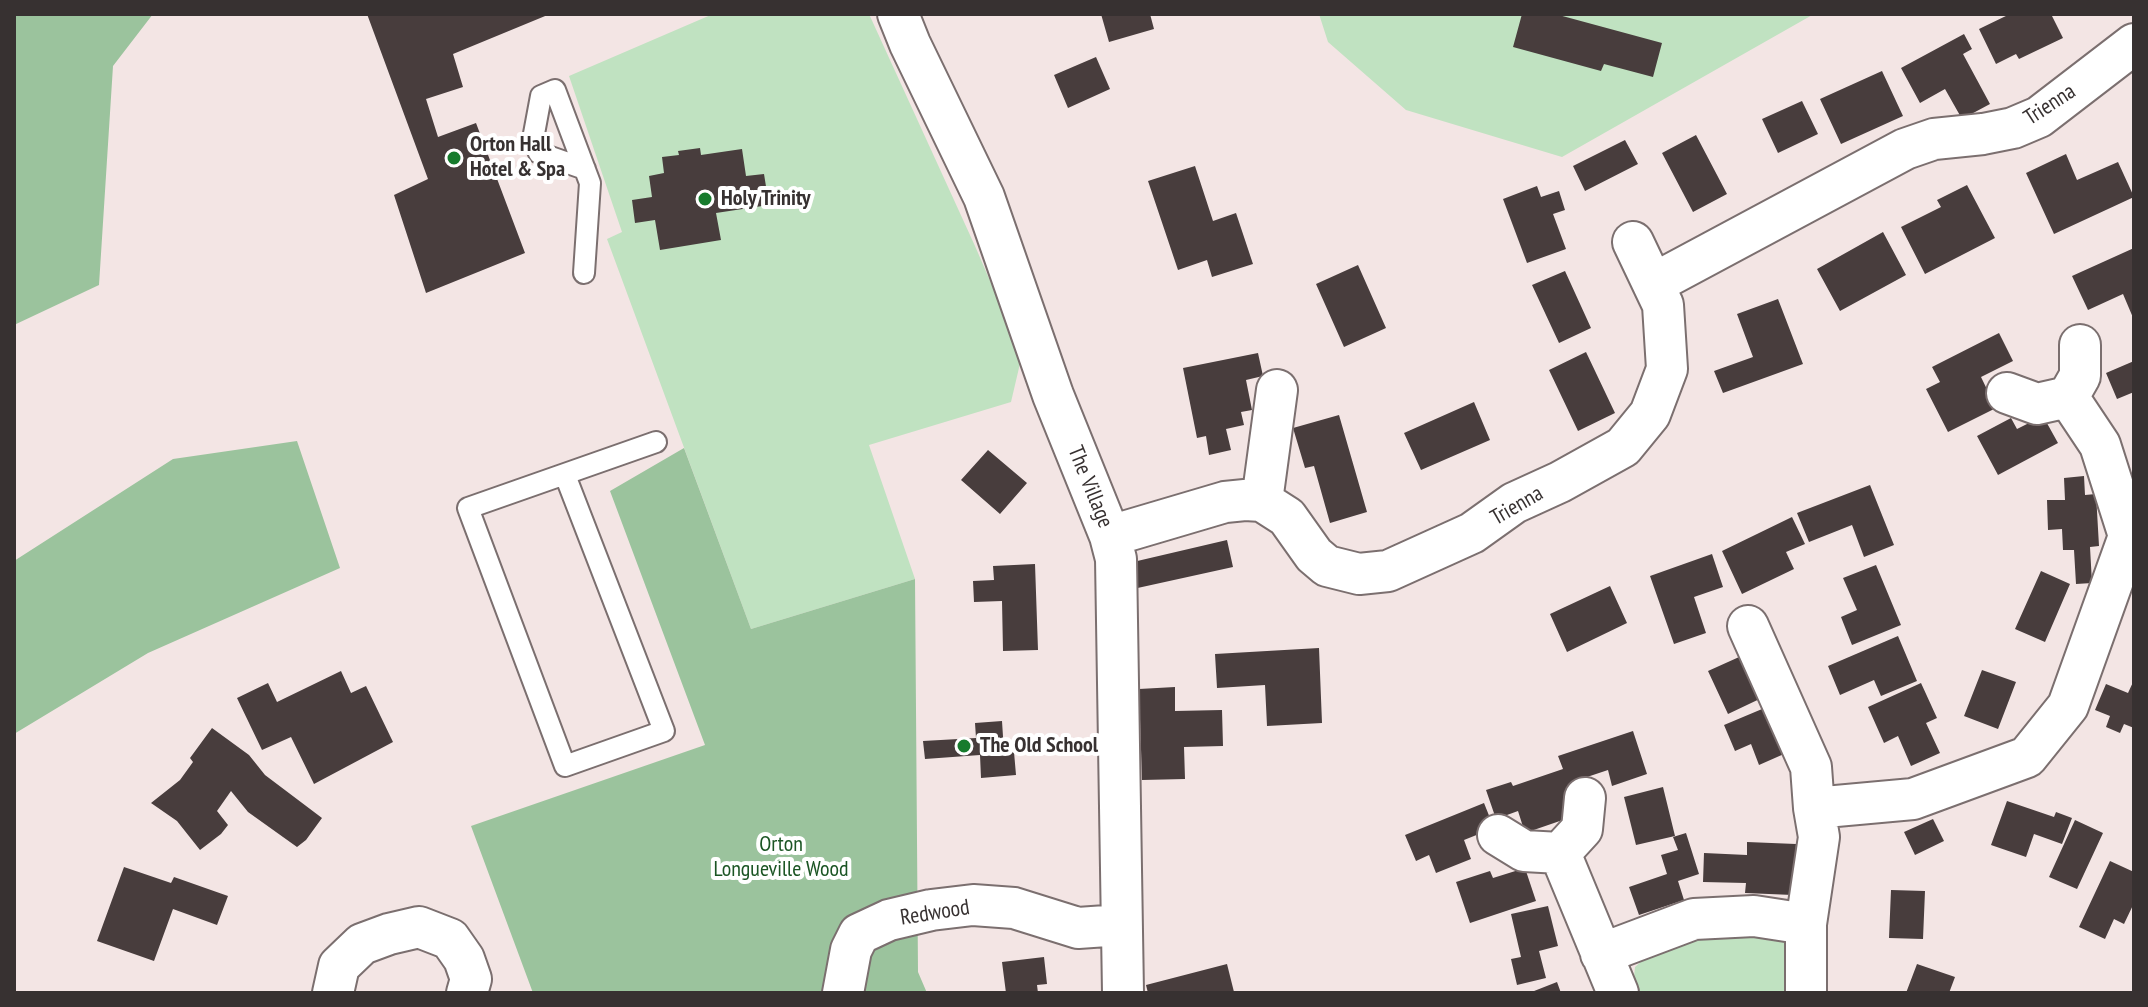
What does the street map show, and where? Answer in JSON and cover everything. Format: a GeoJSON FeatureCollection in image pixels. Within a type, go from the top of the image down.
{"type":"FeatureCollection","features":[{"type":"Feature","properties":{"kind":"street","name":"The Village"},"geometry":{"type":"LineString","coordinates":[[898,14],[984,197],[1053,395],[1110,536],[1116,559],[1123,993]]}},
{"type":"Feature","properties":{"kind":"street","name":"Trienna"},"geometry":{"type":"LineString","coordinates":[[1653,284],[1905,149],[1934,139],[2013,128],[2039,117],[2134,44]]}},
{"type":"Feature","properties":{"kind":"street","name":"Trienna"},"geometry":{"type":"LineString","coordinates":[[1262,501],[1287,517],[1314,555],[1327,566],[1359,574],[1388,571],[1472,533],[1514,503],[1623,447],[1650,414],[1667,369],[1663,305],[1633,242]]}},
{"type":"Feature","properties":{"kind":"street"},"geometry":{"type":"LineString","coordinates":[[2007,393],[2037,404],[2068,397],[2080,376],[2080,345]]}},
{"type":"Feature","properties":{"kind":"street"},"geometry":{"type":"LineString","coordinates":[[1110,536],[1225,502],[1262,501],[1277,390]]}},
{"type":"Feature","properties":{"kind":"street"},"geometry":{"type":"LineString","coordinates":[[1814,808],[1913,799],[2027,757],[2068,706],[2132,536],[2100,445],[2068,397]]}},
{"type":"Feature","properties":{"kind":"street"},"geometry":{"type":"LineString","coordinates":[[1748,626],[1811,767],[1819,837],[1806,924],[1806,993]]}},
{"type":"Feature","properties":{"kind":"street"},"geometry":{"type":"LineString","coordinates":[[1560,853],[1582,829],[1585,798]]}},
{"type":"Feature","properties":{"kind":"street"},"geometry":{"type":"LineString","coordinates":[[1498,835],[1524,851],[1560,853]]}},
{"type":"Feature","properties":{"kind":"street"},"geometry":{"type":"LineString","coordinates":[[1560,853],[1618,993]]}},
{"type":"Feature","properties":{"kind":"street","name":"Redwood"},"geometry":{"type":"LineString","coordinates":[[843,993],[851,950],[859,934],[889,920],[931,910],[973,905],[1014,908],[1078,928],[1121,925]]}},
{"type":"Feature","properties":{"kind":"street"},"geometry":{"type":"LineString","coordinates":[[1601,954],[1694,919],[1754,916],[1806,924]]}},
{"type":"Feature","properties":{"kind":"street"},"geometry":{"type":"LineString","coordinates":[[333,993],[339,966],[362,944],[419,927],[450,939],[464,959],[471,979],[467,993]]}},
{"type":"Feature","properties":{"kind":"lane"},"geometry":{"type":"LineString","coordinates":[[584,273],[590,183],[585,169]]}},
{"type":"Feature","properties":{"kind":"lane"},"geometry":{"type":"LineString","coordinates":[[565,475],[664,731],[565,766],[468,508],[656,442]]}},
{"type":"Feature","properties":{"kind":"green space"},"geometry":{"type":"Polygon","coordinates":[[[14,14],[153,14],[113,66],[99,285],[14,325],[14,14]]]}},
{"type":"Feature","properties":{"kind":"green space"},"geometry":{"type":"Polygon","coordinates":[[[713,14],[869,14],[1022,355],[1011,402],[869,445],[915,579],[751,629],[607,239],[622,232],[569,76],[713,14]]]}},
{"type":"Feature","properties":{"kind":"green space"},"geometry":{"type":"Polygon","coordinates":[[[1319,14],[1814,14],[1562,157],[1406,110],[1328,42],[1319,14]]]}},
{"type":"Feature","properties":{"kind":"green space"},"geometry":{"type":"Polygon","coordinates":[[[297,441],[340,568],[148,653],[14,734],[14,561],[173,459],[297,441]]]}},
{"type":"Feature","properties":{"kind":"green space","name":"Orton Longueville Wood"},"geometry":{"type":"Polygon","coordinates":[[[684,448],[751,629],[915,579],[918,972],[927,993],[533,993],[471,826],[705,745],[610,491],[684,448]]]}},
{"type":"Feature","properties":{"kind":"green space"},"geometry":{"type":"Polygon","coordinates":[[[1780,930],[1793,944],[1792,993],[1635,993],[1635,967],[1652,952],[1691,934],[1780,930]]]}},
{"type":"Feature","properties":{"kind":"building","name":"Orton Hall Hotel & Spa"},"geometry":{"type":"Polygon","coordinates":[[[367,14],[550,14],[453,54],[463,87],[426,99],[438,137],[476,123],[525,253],[426,293],[394,195],[428,179],[367,14]]]}},
{"type":"Feature","properties":{"kind":"building"},"geometry":{"type":"Polygon","coordinates":[[[1101,14],[1150,14],[1154,29],[1109,42],[1101,14]]]}},
{"type":"Feature","properties":{"kind":"building"},"geometry":{"type":"Polygon","coordinates":[[[1522,14],[1555,14],[1662,43],[1653,77],[1604,64],[1601,71],[1513,47],[1522,14]]]}},
{"type":"Feature","properties":{"kind":"building"},"geometry":{"type":"Polygon","coordinates":[[[2010,14],[2051,14],[2063,38],[2019,59],[2016,54],[1996,64],[1979,29],[2010,14]]]}},
{"type":"Feature","properties":{"kind":"building"},"geometry":{"type":"Polygon","coordinates":[[[1964,34],[1972,49],[1963,54],[1990,104],[1962,119],[1945,89],[1920,103],[1901,68],[1964,34]]]}},
{"type":"Feature","properties":{"kind":"building"},"geometry":{"type":"Polygon","coordinates":[[[1096,57],[1110,89],[1068,108],[1054,75],[1096,57]]]}},
{"type":"Feature","properties":{"kind":"building"},"geometry":{"type":"Polygon","coordinates":[[[1882,71],[1903,116],[1841,144],[1820,99],[1882,71]]]}},
{"type":"Feature","properties":{"kind":"building"},"geometry":{"type":"Polygon","coordinates":[[[1802,101],[1818,134],[1778,153],[1762,119],[1802,101]]]}},
{"type":"Feature","properties":{"kind":"building"},"geometry":{"type":"Polygon","coordinates":[[[1696,135],[1727,194],[1693,212],[1662,153],[1696,135]]]}},
{"type":"Feature","properties":{"kind":"building"},"geometry":{"type":"Polygon","coordinates":[[[1625,140],[1638,164],[1585,191],[1573,166],[1625,140]]]}},
{"type":"Feature","properties":{"kind":"building","name":"Holy Trinity"},"geometry":{"type":"Polygon","coordinates":[[[700,148],[701,155],[742,149],[746,176],[764,174],[769,205],[716,213],[721,240],[660,250],[655,220],[635,223],[632,200],[652,197],[649,176],[664,173],[662,157],[700,148]]]}},
{"type":"Feature","properties":{"kind":"building"},"geometry":{"type":"Polygon","coordinates":[[[2066,154],[2077,180],[2118,162],[2134,197],[2054,234],[2026,173],[2066,154]]]}},
{"type":"Feature","properties":{"kind":"building"},"geometry":{"type":"Polygon","coordinates":[[[1195,166],[1213,221],[1236,213],[1253,264],[1212,277],[1207,260],[1178,270],[1148,181],[1195,166]]]}},
{"type":"Feature","properties":{"kind":"building"},"geometry":{"type":"Polygon","coordinates":[[[1967,185],[1995,238],[1925,274],[1901,227],[1941,207],[1937,200],[1967,185]]]}},
{"type":"Feature","properties":{"kind":"building"},"geometry":{"type":"Polygon","coordinates":[[[1537,186],[1541,197],[1559,191],[1565,210],[1553,214],[1566,249],[1527,263],[1503,199],[1537,186]]]}},
{"type":"Feature","properties":{"kind":"building"},"geometry":{"type":"Polygon","coordinates":[[[1883,232],[1906,275],[1840,311],[1817,269],[1883,232]]]}},
{"type":"Feature","properties":{"kind":"building"},"geometry":{"type":"Polygon","coordinates":[[[2134,248],[2134,320],[2123,294],[2088,310],[2072,276],[2134,248]]]}},
{"type":"Feature","properties":{"kind":"building"},"geometry":{"type":"Polygon","coordinates":[[[1358,265],[1386,328],[1344,347],[1316,284],[1358,265]]]}},
{"type":"Feature","properties":{"kind":"building"},"geometry":{"type":"Polygon","coordinates":[[[1565,271],[1591,328],[1559,343],[1532,285],[1565,271]]]}},
{"type":"Feature","properties":{"kind":"building"},"geometry":{"type":"Polygon","coordinates":[[[1778,299],[1803,364],[1723,393],[1714,371],[1753,357],[1737,314],[1778,299]]]}},
{"type":"Feature","properties":{"kind":"building"},"geometry":{"type":"Polygon","coordinates":[[[1999,333],[2013,361],[1981,377],[1996,408],[1948,432],[1926,389],[1940,382],[1932,367],[1999,333]]]}},
{"type":"Feature","properties":{"kind":"building"},"geometry":{"type":"Polygon","coordinates":[[[1586,352],[1615,413],[1578,431],[1549,370],[1586,352]]]}},
{"type":"Feature","properties":{"kind":"building"},"geometry":{"type":"Polygon","coordinates":[[[1258,353],[1263,376],[1246,380],[1252,410],[1241,412],[1244,425],[1226,429],[1231,450],[1209,455],[1206,436],[1197,438],[1183,368],[1258,353]]]}},
{"type":"Feature","properties":{"kind":"building"},"geometry":{"type":"Polygon","coordinates":[[[2134,361],[2134,392],[2117,399],[2106,373],[2134,361]]]}},
{"type":"Feature","properties":{"kind":"building"},"geometry":{"type":"Polygon","coordinates":[[[1474,402],[1490,440],[1421,470],[1404,433],[1474,402]]]}},
{"type":"Feature","properties":{"kind":"building"},"geometry":{"type":"Polygon","coordinates":[[[1339,415],[1367,512],[1330,523],[1314,466],[1305,468],[1293,428],[1339,415]]]}},
{"type":"Feature","properties":{"kind":"building"},"geometry":{"type":"Polygon","coordinates":[[[2043,416],[2058,443],[1998,475],[1977,436],[2011,418],[2017,429],[2043,416]]]}},
{"type":"Feature","properties":{"kind":"building"},"geometry":{"type":"Polygon","coordinates":[[[988,450],[1027,483],[1000,514],[961,480],[988,450]]]}},
{"type":"Feature","properties":{"kind":"building"},"geometry":{"type":"Polygon","coordinates":[[[2084,476],[2085,495],[2096,494],[2099,546],[2090,547],[2092,583],[2076,584],[2074,550],[2063,550],[2062,529],[2048,530],[2047,500],[2065,500],[2064,478],[2084,476]]]}},
{"type":"Feature","properties":{"kind":"building"},"geometry":{"type":"Polygon","coordinates":[[[1870,485],[1894,545],[1864,557],[1852,525],[1809,542],[1797,513],[1870,485]]]}},
{"type":"Feature","properties":{"kind":"building"},"geometry":{"type":"Polygon","coordinates":[[[1792,517],[1805,544],[1786,552],[1794,569],[1742,594],[1722,551],[1792,517]]]}},
{"type":"Feature","properties":{"kind":"building"},"geometry":{"type":"Polygon","coordinates":[[[1227,540],[1233,567],[1133,589],[1133,562],[1227,540]]]}},
{"type":"Feature","properties":{"kind":"building"},"geometry":{"type":"Polygon","coordinates":[[[1712,554],[1723,587],[1694,597],[1706,633],[1674,644],[1650,576],[1712,554]]]}},
{"type":"Feature","properties":{"kind":"building"},"geometry":{"type":"Polygon","coordinates":[[[1035,564],[1038,650],[1003,651],[1002,601],[974,602],[973,581],[994,580],[993,566],[1035,564]]]}},
{"type":"Feature","properties":{"kind":"building"},"geometry":{"type":"Polygon","coordinates":[[[1876,565],[1901,625],[1852,645],[1841,617],[1857,610],[1843,578],[1876,565]]]}},
{"type":"Feature","properties":{"kind":"building"},"geometry":{"type":"Polygon","coordinates":[[[2041,571],[2070,584],[2045,642],[2015,629],[2041,571]]]}},
{"type":"Feature","properties":{"kind":"building"},"geometry":{"type":"Polygon","coordinates":[[[1610,586],[1627,623],[1567,652],[1550,614],[1610,586]]]}},
{"type":"Feature","properties":{"kind":"building"},"geometry":{"type":"Polygon","coordinates":[[[1898,636],[1917,681],[1881,696],[1874,680],[1840,695],[1828,666],[1898,636]]]}},
{"type":"Feature","properties":{"kind":"building"},"geometry":{"type":"Polygon","coordinates":[[[1319,648],[1322,723],[1267,726],[1265,685],[1217,688],[1215,654],[1319,648]]]}},
{"type":"Feature","properties":{"kind":"building"},"geometry":{"type":"Polygon","coordinates":[[[1748,653],[1768,695],[1728,714],[1708,671],[1748,653]]]}},
{"type":"Feature","properties":{"kind":"building"},"geometry":{"type":"Polygon","coordinates":[[[1982,670],[2016,682],[1998,729],[1964,716],[1982,670]]]}},
{"type":"Feature","properties":{"kind":"building"},"geometry":{"type":"Polygon","coordinates":[[[341,671],[351,693],[366,686],[393,742],[314,784],[291,737],[262,750],[237,698],[268,683],[277,702],[341,671]]]}},
{"type":"Feature","properties":{"kind":"building"},"geometry":{"type":"Polygon","coordinates":[[[2134,680],[2134,728],[2124,724],[2120,733],[2106,727],[2110,716],[2095,710],[2106,684],[2128,693],[2134,680]]]}},
{"type":"Feature","properties":{"kind":"building"},"geometry":{"type":"Polygon","coordinates":[[[1921,683],[1937,718],[1926,723],[1940,753],[1911,766],[1898,736],[1884,743],[1868,707],[1921,683]]]}},
{"type":"Feature","properties":{"kind":"building"},"geometry":{"type":"Polygon","coordinates":[[[1175,687],[1175,711],[1222,710],[1223,746],[1184,747],[1185,779],[1142,780],[1139,689],[1175,687]]]}},
{"type":"Feature","properties":{"kind":"building"},"geometry":{"type":"Polygon","coordinates":[[[1774,704],[1793,750],[1759,765],[1751,744],[1735,751],[1724,725],[1774,704]]]}},
{"type":"Feature","properties":{"kind":"building","name":"The Old School"},"geometry":{"type":"Polygon","coordinates":[[[1002,721],[1004,752],[1014,752],[1016,775],[981,778],[980,755],[925,759],[923,741],[976,738],[975,723],[1002,721]]]}},
{"type":"Feature","properties":{"kind":"building"},"geometry":{"type":"Polygon","coordinates":[[[212,728],[249,755],[265,775],[322,818],[297,847],[248,812],[231,791],[217,811],[228,825],[200,850],[177,821],[151,803],[180,780],[193,762],[190,758],[212,728]]]}},
{"type":"Feature","properties":{"kind":"building"},"geometry":{"type":"Polygon","coordinates":[[[1633,731],[1647,774],[1612,786],[1608,770],[1572,782],[1583,813],[1525,833],[1518,811],[1496,819],[1486,790],[1511,782],[1513,786],[1563,769],[1558,756],[1633,731]]]}},
{"type":"Feature","properties":{"kind":"building"},"geometry":{"type":"Polygon","coordinates":[[[1663,787],[1675,836],[1636,845],[1624,797],[1663,787]]]}},
{"type":"Feature","properties":{"kind":"building"},"geometry":{"type":"Polygon","coordinates":[[[2007,801],[2054,817],[2056,812],[2072,818],[2062,844],[2034,834],[2026,857],[1991,845],[2007,801]]]}},
{"type":"Feature","properties":{"kind":"building"},"geometry":{"type":"Polygon","coordinates":[[[1484,803],[1494,828],[1464,840],[1471,859],[1436,873],[1429,855],[1416,861],[1405,835],[1484,803]]]}},
{"type":"Feature","properties":{"kind":"building"},"geometry":{"type":"Polygon","coordinates":[[[1933,819],[1944,841],[1915,855],[1904,832],[1933,819]]]}},
{"type":"Feature","properties":{"kind":"building"},"geometry":{"type":"Polygon","coordinates":[[[2075,820],[2103,833],[2077,889],[2049,877],[2075,820]]]}},
{"type":"Feature","properties":{"kind":"building"},"geometry":{"type":"Polygon","coordinates":[[[1686,833],[1699,874],[1678,881],[1684,900],[1639,915],[1629,887],[1667,874],[1661,855],[1678,850],[1673,837],[1686,833]]]}},
{"type":"Feature","properties":{"kind":"building"},"geometry":{"type":"Polygon","coordinates":[[[1747,842],[1796,844],[1793,895],[1745,893],[1746,883],[1703,882],[1704,853],[1747,855],[1747,842]]]}},
{"type":"Feature","properties":{"kind":"building"},"geometry":{"type":"Polygon","coordinates":[[[2110,861],[2134,872],[2134,903],[2124,924],[2114,919],[2105,939],[2079,927],[2110,861]]]}},
{"type":"Feature","properties":{"kind":"building"},"geometry":{"type":"Polygon","coordinates":[[[124,867],[171,883],[174,877],[228,896],[217,925],[173,909],[154,961],[97,941],[124,867]]]}},
{"type":"Feature","properties":{"kind":"building"},"geometry":{"type":"Polygon","coordinates":[[[1525,868],[1536,901],[1470,923],[1456,882],[1490,871],[1493,878],[1525,868]]]}},
{"type":"Feature","properties":{"kind":"building"},"geometry":{"type":"Polygon","coordinates":[[[1891,890],[1925,891],[1923,939],[1889,938],[1891,890]]]}},
{"type":"Feature","properties":{"kind":"building"},"geometry":{"type":"Polygon","coordinates":[[[1548,906],[1558,946],[1539,951],[1546,978],[1517,985],[1511,959],[1521,957],[1511,914],[1548,906]]]}},
{"type":"Feature","properties":{"kind":"building"},"geometry":{"type":"Polygon","coordinates":[[[1044,957],[1047,984],[1037,985],[1038,993],[1006,993],[1002,962],[1044,957]]]}},
{"type":"Feature","properties":{"kind":"building"},"geometry":{"type":"Polygon","coordinates":[[[1227,964],[1234,992],[1148,993],[1146,985],[1227,964]]]}},
{"type":"Feature","properties":{"kind":"building"},"geometry":{"type":"Polygon","coordinates":[[[1917,964],[1955,977],[1949,993],[1906,993],[1917,964]]]}},
{"type":"Feature","properties":{"kind":"building"},"geometry":{"type":"Polygon","coordinates":[[[1557,982],[1561,993],[1529,993],[1557,982]]]}},
{"type":"Feature","properties":{"kind":"place","name":"Orton Hall Hotel & Spa"},"geometry":{"type":"Point","coordinates":[454,158]}},
{"type":"Feature","properties":{"kind":"place","name":"Holy Trinity"},"geometry":{"type":"Point","coordinates":[705,199]}},
{"type":"Feature","properties":{"kind":"place","name":"The Old School"},"geometry":{"type":"Point","coordinates":[964,746]}}]}
